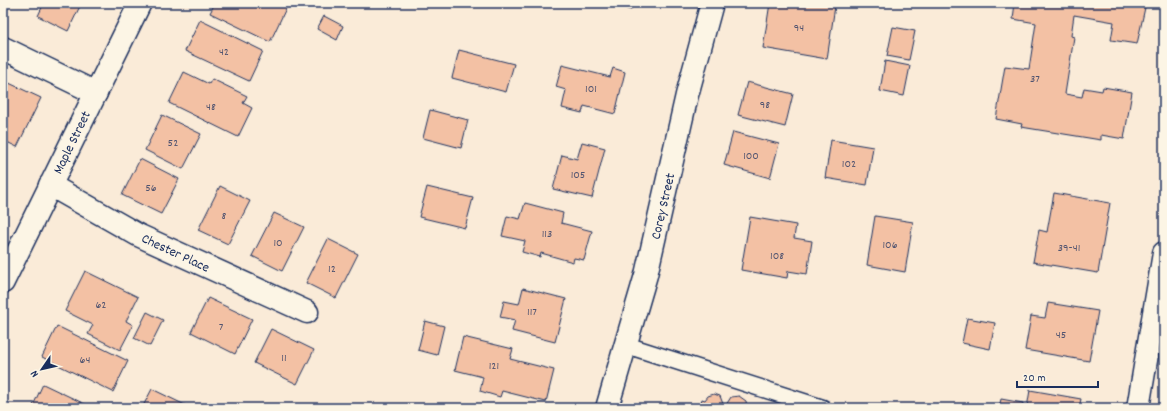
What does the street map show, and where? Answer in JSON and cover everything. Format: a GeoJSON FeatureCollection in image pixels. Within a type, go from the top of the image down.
{"type":"FeatureCollection","features":[{"type":"Feature","properties":{"kind":"street","name":"Maple Street"},"geometry":{"type":"LineString","coordinates":[[3,282],[140,3]]}},
{"type":"Feature","properties":{"kind":"street","name":"Corey Street"},"geometry":{"type":"LineString","coordinates":[[607,408],[646,275],[687,95],[712,3]]}},
{"type":"Feature","properties":{"kind":"street"},"geometry":{"type":"LineString","coordinates":[[3,48],[96,93]]}},
{"type":"Feature","properties":{"kind":"street","name":"Chester Place"},"geometry":{"type":"LineString","coordinates":[[50,185],[138,234],[306,312]]}},
{"type":"Feature","properties":{"kind":"street"},"geometry":{"type":"LineString","coordinates":[[1138,408],[1164,253]]}},
{"type":"Feature","properties":{"kind":"lane"},"geometry":{"type":"LineString","coordinates":[[626,345],[823,408]]}},
{"type":"Feature","properties":{"kind":"building"},"geometry":{"type":"Polygon","coordinates":[[[44,3],[81,4],[68,31],[38,16],[44,3]]]}},
{"type":"Feature","properties":{"kind":"building"},"geometry":{"type":"Polygon","coordinates":[[[215,3],[288,4],[270,42],[210,13],[215,3]]]}},
{"type":"Feature","properties":{"kind":"building"},"geometry":{"type":"Polygon","coordinates":[[[607,3],[633,3],[631,10],[607,3]]]}},
{"type":"Feature","properties":{"kind":"building"},"geometry":{"type":"Polygon","coordinates":[[[770,3],[819,3],[835,6],[827,59],[763,48],[770,3]]]}},
{"type":"Feature","properties":{"kind":"building"},"geometry":{"type":"Polygon","coordinates":[[[1015,3],[1146,3],[1137,44],[1111,40],[1114,22],[1074,15],[1071,36],[1074,37],[1065,94],[1082,97],[1084,88],[1102,91],[1103,87],[1132,92],[1124,139],[1101,135],[1101,140],[1021,127],[1022,124],[996,119],[1005,66],[1029,69],[1036,23],[1013,19],[1015,3]]]}},
{"type":"Feature","properties":{"kind":"building"},"geometry":{"type":"Polygon","coordinates":[[[324,16],[343,26],[337,40],[317,29],[324,16]]]}},
{"type":"Feature","properties":{"kind":"building"},"geometry":{"type":"Polygon","coordinates":[[[200,20],[263,51],[249,81],[185,51],[200,20]]]}},
{"type":"Feature","properties":{"kind":"building"},"geometry":{"type":"Polygon","coordinates":[[[893,27],[915,31],[909,60],[887,56],[893,27]]]}},
{"type":"Feature","properties":{"kind":"building"},"geometry":{"type":"Polygon","coordinates":[[[459,50],[514,64],[506,92],[452,78],[459,50]]]}},
{"type":"Feature","properties":{"kind":"building"},"geometry":{"type":"Polygon","coordinates":[[[885,61],[910,66],[904,96],[880,91],[885,61]]]}},
{"type":"Feature","properties":{"kind":"building"},"geometry":{"type":"Polygon","coordinates":[[[562,65],[610,77],[613,68],[625,72],[615,114],[584,106],[582,113],[562,108],[566,90],[556,87],[562,65]]]}},
{"type":"Feature","properties":{"kind":"building"},"geometry":{"type":"Polygon","coordinates":[[[184,72],[209,84],[212,79],[247,96],[243,103],[252,108],[238,137],[169,103],[184,72]]]}},
{"type":"Feature","properties":{"kind":"building"},"geometry":{"type":"Polygon","coordinates":[[[747,82],[793,94],[785,127],[738,115],[747,82]]]}},
{"type":"Feature","properties":{"kind":"building"},"geometry":{"type":"Polygon","coordinates":[[[9,83],[41,98],[17,147],[3,140],[3,95],[9,83]]]}},
{"type":"Feature","properties":{"kind":"building"},"geometry":{"type":"Polygon","coordinates":[[[430,110],[468,120],[461,148],[423,138],[430,110]]]}},
{"type":"Feature","properties":{"kind":"building"},"geometry":{"type":"Polygon","coordinates":[[[162,115],[201,134],[183,169],[145,150],[162,115]]]}},
{"type":"Feature","properties":{"kind":"building"},"geometry":{"type":"Polygon","coordinates":[[[733,132],[779,144],[770,178],[724,165],[733,132]]]}},
{"type":"Feature","properties":{"kind":"building"},"geometry":{"type":"Polygon","coordinates":[[[831,140],[873,147],[867,185],[825,178],[831,140]]]}},
{"type":"Feature","properties":{"kind":"building"},"geometry":{"type":"Polygon","coordinates":[[[582,142],[605,148],[592,198],[553,189],[562,155],[577,159],[582,142]]]}},
{"type":"Feature","properties":{"kind":"building"},"geometry":{"type":"Polygon","coordinates":[[[140,159],[179,179],[161,214],[122,195],[140,159]]]}},
{"type":"Feature","properties":{"kind":"building"},"geometry":{"type":"Polygon","coordinates":[[[220,186],[250,201],[228,244],[198,230],[220,186]]]}},
{"type":"Feature","properties":{"kind":"building"},"geometry":{"type":"Polygon","coordinates":[[[427,187],[473,198],[465,228],[419,217],[427,187]]]}},
{"type":"Feature","properties":{"kind":"building"},"geometry":{"type":"Polygon","coordinates":[[[1054,193],[1110,203],[1098,273],[1033,262],[1039,230],[1047,232],[1054,193]]]}},
{"type":"Feature","properties":{"kind":"building"},"geometry":{"type":"Polygon","coordinates":[[[525,203],[563,213],[561,223],[592,231],[584,260],[574,258],[573,262],[541,253],[540,257],[522,252],[525,241],[502,236],[507,216],[520,219],[525,203]]]}},
{"type":"Feature","properties":{"kind":"building"},"geometry":{"type":"Polygon","coordinates":[[[274,213],[304,227],[282,271],[252,256],[274,213]]]}},
{"type":"Feature","properties":{"kind":"building"},"geometry":{"type":"Polygon","coordinates":[[[875,216],[913,222],[905,272],[867,265],[875,216]]]}},
{"type":"Feature","properties":{"kind":"building"},"geometry":{"type":"Polygon","coordinates":[[[750,217],[796,225],[794,238],[812,241],[807,274],[788,271],[787,278],[741,270],[750,217]]]}},
{"type":"Feature","properties":{"kind":"building"},"geometry":{"type":"Polygon","coordinates":[[[328,239],[358,254],[336,298],[306,283],[328,239]]]}},
{"type":"Feature","properties":{"kind":"building"},"geometry":{"type":"Polygon","coordinates":[[[85,271],[138,297],[126,321],[133,325],[120,350],[88,334],[93,325],[65,311],[85,271]]]}},
{"type":"Feature","properties":{"kind":"building"},"geometry":{"type":"Polygon","coordinates":[[[523,288],[566,299],[555,342],[512,331],[515,320],[500,317],[504,301],[519,304],[523,288]]]}},
{"type":"Feature","properties":{"kind":"building"},"geometry":{"type":"Polygon","coordinates":[[[208,298],[252,319],[235,354],[191,332],[208,298]]]}},
{"type":"Feature","properties":{"kind":"building"},"geometry":{"type":"Polygon","coordinates":[[[1048,303],[1098,311],[1089,361],[1025,350],[1031,316],[1045,318],[1048,303]]]}},
{"type":"Feature","properties":{"kind":"building"},"geometry":{"type":"Polygon","coordinates":[[[147,312],[163,320],[150,346],[134,338],[147,312]]]}},
{"type":"Feature","properties":{"kind":"building"},"geometry":{"type":"Polygon","coordinates":[[[967,318],[995,323],[990,349],[962,343],[967,318]]]}},
{"type":"Feature","properties":{"kind":"building"},"geometry":{"type":"Polygon","coordinates":[[[425,321],[444,326],[437,355],[418,350],[425,321]]]}},
{"type":"Feature","properties":{"kind":"building"},"geometry":{"type":"Polygon","coordinates":[[[57,326],[128,361],[113,392],[42,357],[57,326]]]}},
{"type":"Feature","properties":{"kind":"building"},"geometry":{"type":"Polygon","coordinates":[[[271,329],[314,350],[297,384],[254,363],[271,329]]]}},
{"type":"Feature","properties":{"kind":"building"},"geometry":{"type":"Polygon","coordinates":[[[463,337],[513,349],[510,359],[554,370],[546,402],[502,391],[500,397],[480,391],[483,377],[455,370],[463,337]]]}},
{"type":"Feature","properties":{"kind":"building"},"geometry":{"type":"Polygon","coordinates":[[[43,384],[91,407],[32,408],[43,384]]]}},
{"type":"Feature","properties":{"kind":"building"},"geometry":{"type":"Polygon","coordinates":[[[152,389],[185,405],[183,408],[142,408],[152,389]]]}},
{"type":"Feature","properties":{"kind":"building"},"geometry":{"type":"Polygon","coordinates":[[[1030,390],[1081,399],[1079,408],[1027,408],[1030,390]]]}},
{"type":"Feature","properties":{"kind":"building"},"geometry":{"type":"Polygon","coordinates":[[[714,394],[720,396],[723,404],[726,405],[731,397],[739,396],[746,401],[747,408],[699,408],[702,399],[705,400],[708,396],[714,394]]]}},
{"type":"Feature","properties":{"kind":"building"},"geometry":{"type":"Polygon","coordinates":[[[1001,399],[1023,403],[1022,408],[999,408],[1001,399]]]}}]}
